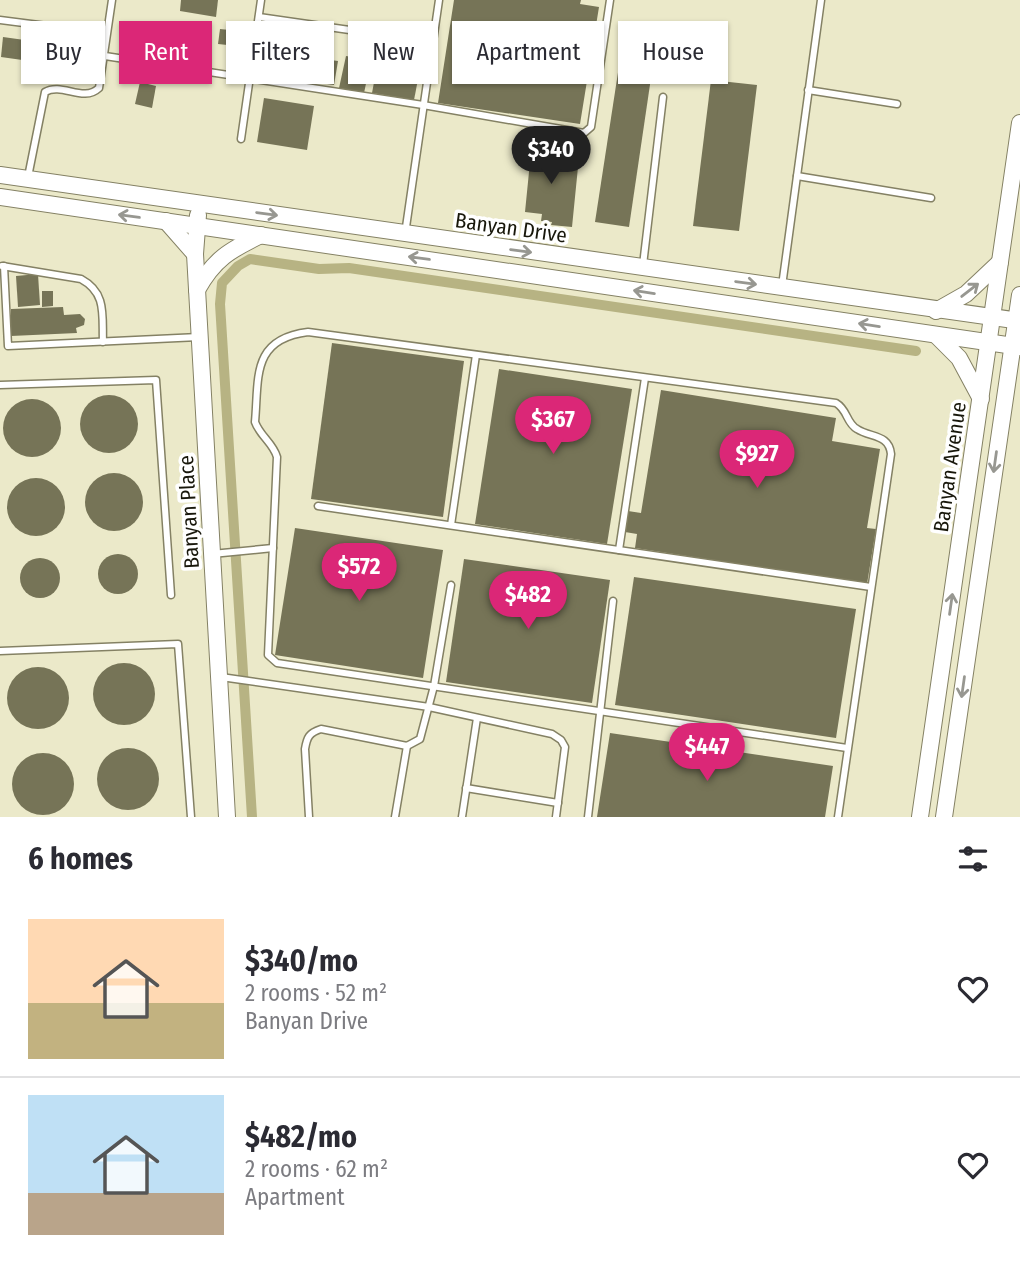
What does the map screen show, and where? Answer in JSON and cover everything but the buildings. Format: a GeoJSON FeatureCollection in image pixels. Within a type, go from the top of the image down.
{"type":"FeatureCollection","features":[{"type":"Feature","properties":{"kind":"street","name":"Banyan Avenue"},"geometry":{"type":"LineString","coordinates":[[920,817],[1020,123]]}},
{"type":"Feature","properties":{"kind":"street","name":"Banyan Drive"},"geometry":{"type":"LineString","coordinates":[[0,175],[1018,321]]}},
{"type":"Feature","properties":{"kind":"street","name":"Banyan Drive"},"geometry":{"type":"LineString","coordinates":[[0,197],[1016,347]]}},
{"type":"Feature","properties":{"kind":"street","name":"Banyan Place"},"geometry":{"type":"LineString","coordinates":[[199,204],[195,254],[218,553],[225,678],[227,817]]}},
{"type":"Feature","properties":{"kind":"street"},"geometry":{"type":"LineString","coordinates":[[166,221],[195,254]]}},
{"type":"Feature","properties":{"kind":"street"},"geometry":{"type":"LineString","coordinates":[[197,290],[216,261],[234,248],[261,235]]}},
{"type":"Feature","properties":{"kind":"street"},"geometry":{"type":"LineString","coordinates":[[936,311],[966,294],[1000,262]]}},
{"type":"Feature","properties":{"kind":"street","name":"Banyan Avenue"},"geometry":{"type":"LineString","coordinates":[[944,817],[1005,394],[1016,347],[1020,295]]}},
{"type":"Feature","properties":{"kind":"street"},"geometry":{"type":"LineString","coordinates":[[937,335],[959,358],[981,399]]}},
{"type":"Feature","properties":{"kind":"street"},"geometry":{"type":"LineString","coordinates":[[1005,394],[1020,377]]}},
{"type":"Feature","properties":{"kind":"lane"},"geometry":{"type":"LineString","coordinates":[[112,0],[105,56],[226,74]]}},
{"type":"Feature","properties":{"kind":"lane"},"geometry":{"type":"LineString","coordinates":[[258,21],[261,0]]}},
{"type":"Feature","properties":{"kind":"lane"},"geometry":{"type":"LineString","coordinates":[[436,21],[439,0]]}},
{"type":"Feature","properties":{"kind":"lane"},"geometry":{"type":"LineString","coordinates":[[289,84],[584,134],[591,127],[610,0]]}},
{"type":"Feature","properties":{"kind":"lane"},"geometry":{"type":"LineString","coordinates":[[781,288],[821,0]]}},
{"type":"Feature","properties":{"kind":"lane"},"geometry":{"type":"LineString","coordinates":[[259,17],[348,30]]}},
{"type":"Feature","properties":{"kind":"lane"},"geometry":{"type":"LineString","coordinates":[[0,20],[21,23]]}},
{"type":"Feature","properties":{"kind":"lane"},"geometry":{"type":"LineString","coordinates":[[27,179],[45,92],[52,89],[85,94],[95,92],[100,84]]}},
{"type":"Feature","properties":{"kind":"lane"},"geometry":{"type":"LineString","coordinates":[[242,139],[249,84]]}},
{"type":"Feature","properties":{"kind":"lane"},"geometry":{"type":"LineString","coordinates":[[404,234],[427,84]]}},
{"type":"Feature","properties":{"kind":"lane"},"geometry":{"type":"LineString","coordinates":[[808,90],[897,104]]}},
{"type":"Feature","properties":{"kind":"lane"},"geometry":{"type":"LineString","coordinates":[[642,268],[663,97]]}},
{"type":"Feature","properties":{"kind":"lane"},"geometry":{"type":"LineString","coordinates":[[796,176],[931,198]]}},
{"type":"Feature","properties":{"kind":"lane"},"geometry":{"type":"LineString","coordinates":[[103,342],[101,299],[91,284],[81,279],[2,266],[8,346],[103,342],[200,337]]}},
{"type":"Feature","properties":{"kind":"lane"},"geometry":{"type":"LineString","coordinates":[[838,817],[891,454],[890,446],[885,440],[855,428],[850,424],[843,407],[836,403],[307,332],[285,337],[271,346],[260,362],[255,422],[258,431],[275,449],[277,457],[268,655],[272,660],[277,663],[847,748]]}},
{"type":"Feature","properties":{"kind":"lane"},"geometry":{"type":"LineString","coordinates":[[451,525],[476,355]]}},
{"type":"Feature","properties":{"kind":"lane"},"geometry":{"type":"LineString","coordinates":[[619,550],[645,378]]}},
{"type":"Feature","properties":{"kind":"lane"},"geometry":{"type":"LineString","coordinates":[[0,385],[156,380],[171,595]]}},
{"type":"Feature","properties":{"kind":"lane"},"geometry":{"type":"LineString","coordinates":[[318,506],[871,587]]}},
{"type":"Feature","properties":{"kind":"lane"},"geometry":{"type":"LineString","coordinates":[[218,553],[273,548]]}},
{"type":"Feature","properties":{"kind":"lane"},"geometry":{"type":"LineString","coordinates":[[309,817],[305,749],[307,738],[312,732],[321,729],[407,746],[420,739],[434,686],[451,585]]}},
{"type":"Feature","properties":{"kind":"lane"},"geometry":{"type":"LineString","coordinates":[[588,817],[613,601]]}},
{"type":"Feature","properties":{"kind":"lane"},"geometry":{"type":"LineString","coordinates":[[0,651],[178,644],[191,817]]}},
{"type":"Feature","properties":{"kind":"lane"},"geometry":{"type":"LineString","coordinates":[[225,678],[429,707],[552,734],[561,740],[565,747],[556,817]]}},
{"type":"Feature","properties":{"kind":"lane"},"geometry":{"type":"LineString","coordinates":[[462,817],[477,718]]}},
{"type":"Feature","properties":{"kind":"lane"},"geometry":{"type":"LineString","coordinates":[[395,817],[407,746]]}},
{"type":"Feature","properties":{"kind":"lane"},"geometry":{"type":"LineString","coordinates":[[466,788],[558,803]]}},
{"type":"Feature","properties":{"kind":"waterway"},"geometry":{"type":"LineString","coordinates":[[252,817],[220,304],[222,283],[238,266],[250,259],[319,269],[349,268],[916,351]]}}]}
